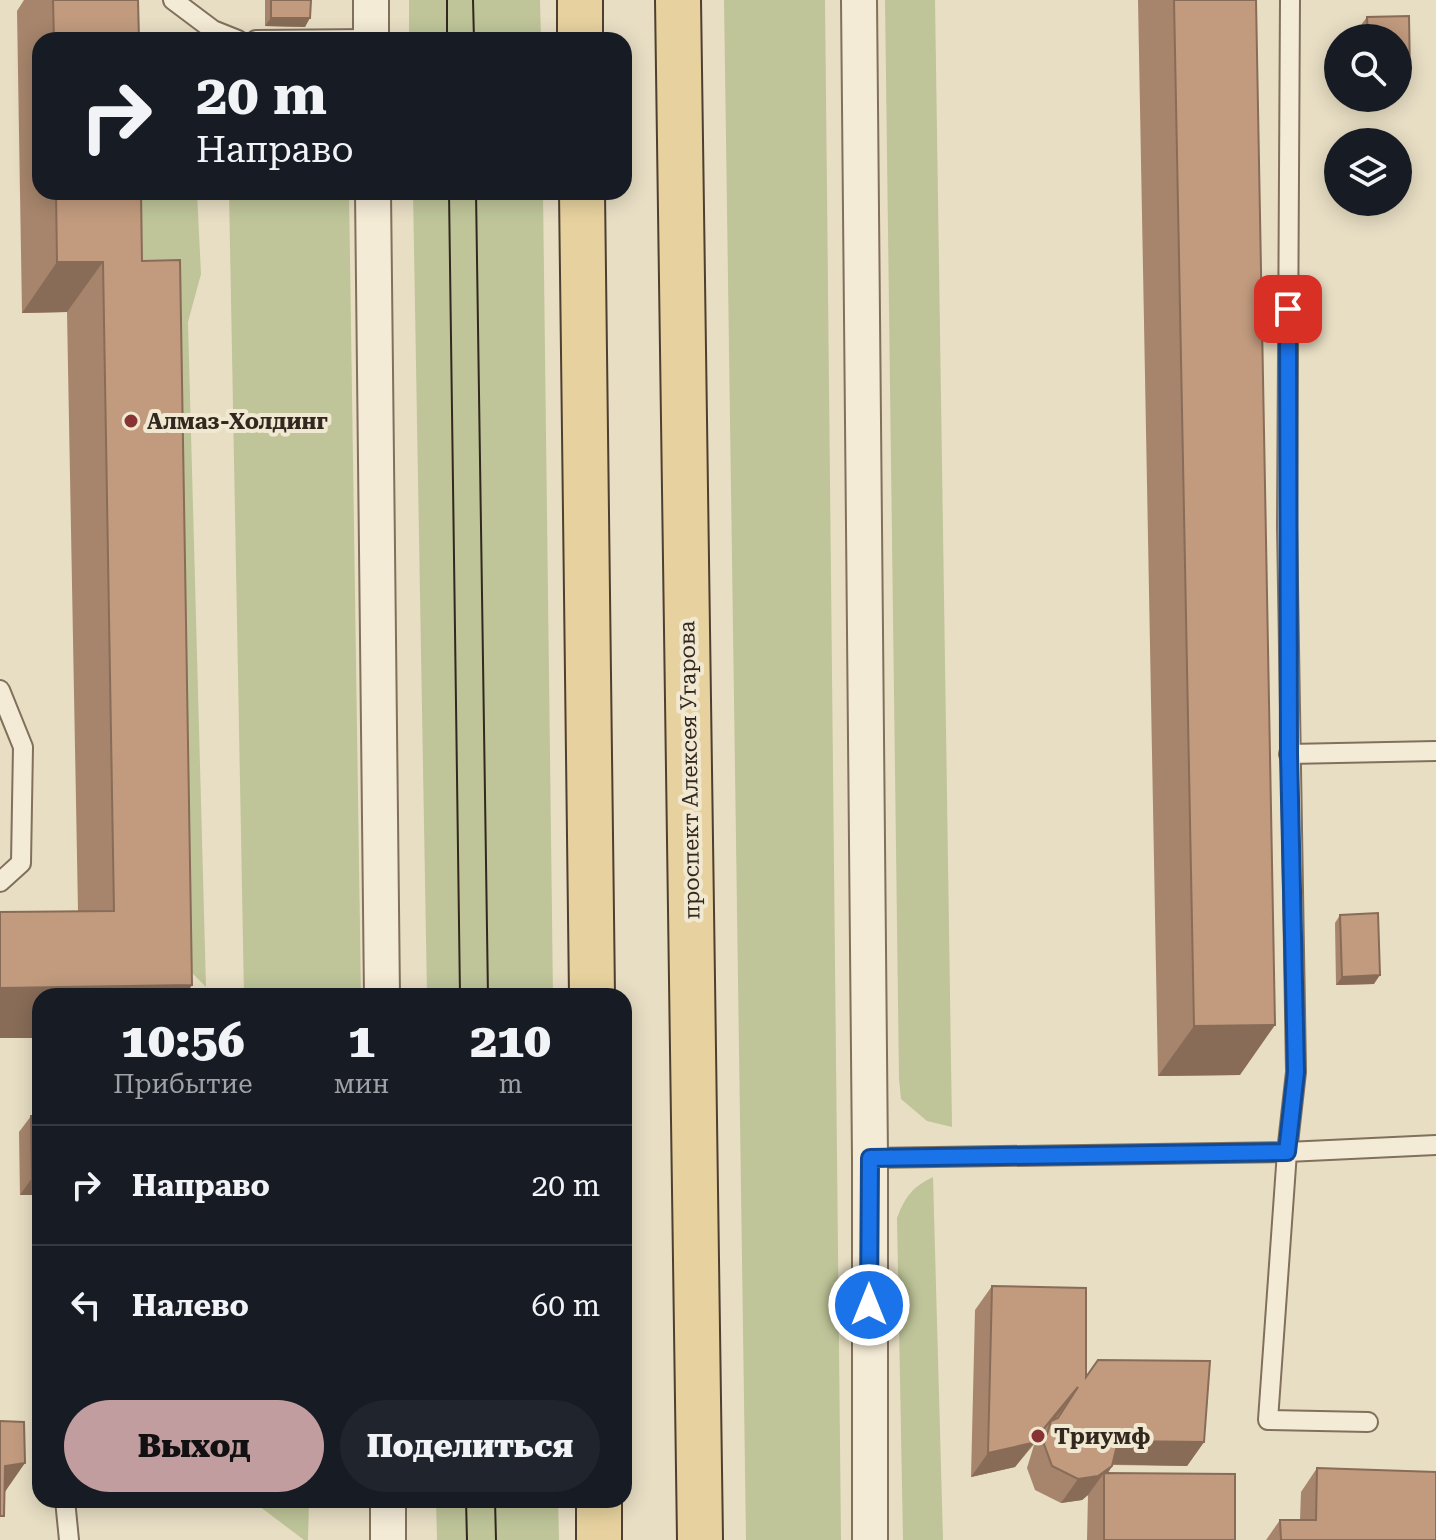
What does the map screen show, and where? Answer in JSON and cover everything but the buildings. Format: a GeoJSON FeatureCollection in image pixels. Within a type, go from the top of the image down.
{"type":"FeatureCollection","features":[{"type":"Feature","properties":{"kind":"main road"},"geometry":{"type":"LineString","coordinates":[[580,0],[580,32]]}},
{"type":"Feature","properties":{"kind":"main road","name":"проспект Алексея Угарова"},"geometry":{"type":"LineString","coordinates":[[678,0],[700,1540]]}},
{"type":"Feature","properties":{"kind":"main road"},"geometry":{"type":"LineString","coordinates":[[582,200],[592,988]]}},
{"type":"Feature","properties":{"kind":"main road"},"geometry":{"type":"LineString","coordinates":[[599,1508],[599,1540]]}},
{"type":"Feature","properties":{"kind":"street"},"geometry":{"type":"LineString","coordinates":[[371,0],[371,32]]}},
{"type":"Feature","properties":{"kind":"street"},"geometry":{"type":"LineString","coordinates":[[859,0],[870,1158],[870,1540]]}},
{"type":"Feature","properties":{"kind":"street"},"geometry":{"type":"LineString","coordinates":[[373,200],[382,988]]}},
{"type":"Feature","properties":{"kind":"street"},"geometry":{"type":"LineString","coordinates":[[388,1508],[388,1540]]}},
{"type":"Feature","properties":{"kind":"lane"},"geometry":{"type":"LineString","coordinates":[[173,0],[218,32]]}},
{"type":"Feature","properties":{"kind":"lane"},"geometry":{"type":"LineString","coordinates":[[1290,0],[1289,754],[1296,1072],[1287,1152],[1268,1420],[1368,1422]]}},
{"type":"Feature","properties":{"kind":"lane"},"geometry":{"type":"LineString","coordinates":[[0,690],[23,747],[21,863],[0,882]]}},
{"type":"Feature","properties":{"kind":"lane"},"geometry":{"type":"LineString","coordinates":[[1289,754],[1436,751]]}},
{"type":"Feature","properties":{"kind":"lane"},"geometry":{"type":"LineString","coordinates":[[870,1158],[1287,1152],[1436,1145]]}},
{"type":"Feature","properties":{"kind":"lane"},"geometry":{"type":"LineString","coordinates":[[66,1508],[69,1540]]}},
{"type":"Feature","properties":{"kind":"green space"},"geometry":{"type":"Polygon","coordinates":[[[409,0],[540,0],[541,32],[409,32],[409,0]]]}},
{"type":"Feature","properties":{"kind":"green space"},"geometry":{"type":"Polygon","coordinates":[[[724,0],[825,0],[841,1540],[746,1540],[724,0]]]}},
{"type":"Feature","properties":{"kind":"green space"},"geometry":{"type":"Polygon","coordinates":[[[885,0],[935,0],[952,1127],[927,1121],[901,1099],[899,1079],[885,0]]]}},
{"type":"Feature","properties":{"kind":"green space"},"geometry":{"type":"Polygon","coordinates":[[[106,200],[197,200],[201,274],[188,322],[206,987],[155,936],[106,200]]]}},
{"type":"Feature","properties":{"kind":"green space"},"geometry":{"type":"Polygon","coordinates":[[[229,200],[349,200],[361,988],[244,988],[229,200]]]}},
{"type":"Feature","properties":{"kind":"green space"},"geometry":{"type":"Polygon","coordinates":[[[413,200],[543,200],[553,988],[427,988],[413,200]]]}},
{"type":"Feature","properties":{"kind":"green space"},"geometry":{"type":"Polygon","coordinates":[[[933,1177],[943,1540],[903,1540],[897,1218],[910,1193],[933,1177]]]}},
{"type":"Feature","properties":{"kind":"green space"},"geometry":{"type":"Polygon","coordinates":[[[262,1508],[309,1508],[308,1540],[262,1508]]]}},
{"type":"Feature","properties":{"kind":"green space"},"geometry":{"type":"Polygon","coordinates":[[[436,1508],[558,1508],[559,1540],[437,1540],[436,1508]]]}},
{"type":"Feature","properties":{"kind":"tram line"},"geometry":{"type":"LineString","coordinates":[[447,0],[447,32]]}},
{"type":"Feature","properties":{"kind":"tram line"},"geometry":{"type":"LineString","coordinates":[[473,0],[474,32]]}},
{"type":"Feature","properties":{"kind":"tram line"},"geometry":{"type":"LineString","coordinates":[[449,200],[460,988]]}},
{"type":"Feature","properties":{"kind":"tram line"},"geometry":{"type":"LineString","coordinates":[[476,200],[488,988]]}},
{"type":"Feature","properties":{"kind":"tram line"},"geometry":{"type":"LineString","coordinates":[[466,1508],[467,1540]]}},
{"type":"Feature","properties":{"kind":"tram line"},"geometry":{"type":"LineString","coordinates":[[495,1508],[496,1540]]}},
{"type":"Feature","properties":{"kind":"place","name":"Алмаз-Холдинг"},"geometry":{"type":"Point","coordinates":[131,421]}},
{"type":"Feature","properties":{"kind":"place","name":"Триумф"},"geometry":{"type":"Point","coordinates":[1038,1436]}},
{"type":"Feature","properties":{"kind":"route"},"geometry":{"type":"LineString","coordinates":[[869,1305],[870,1158],[1287,1152],[1296,1072],[1289,754],[1288,309]]}}]}
